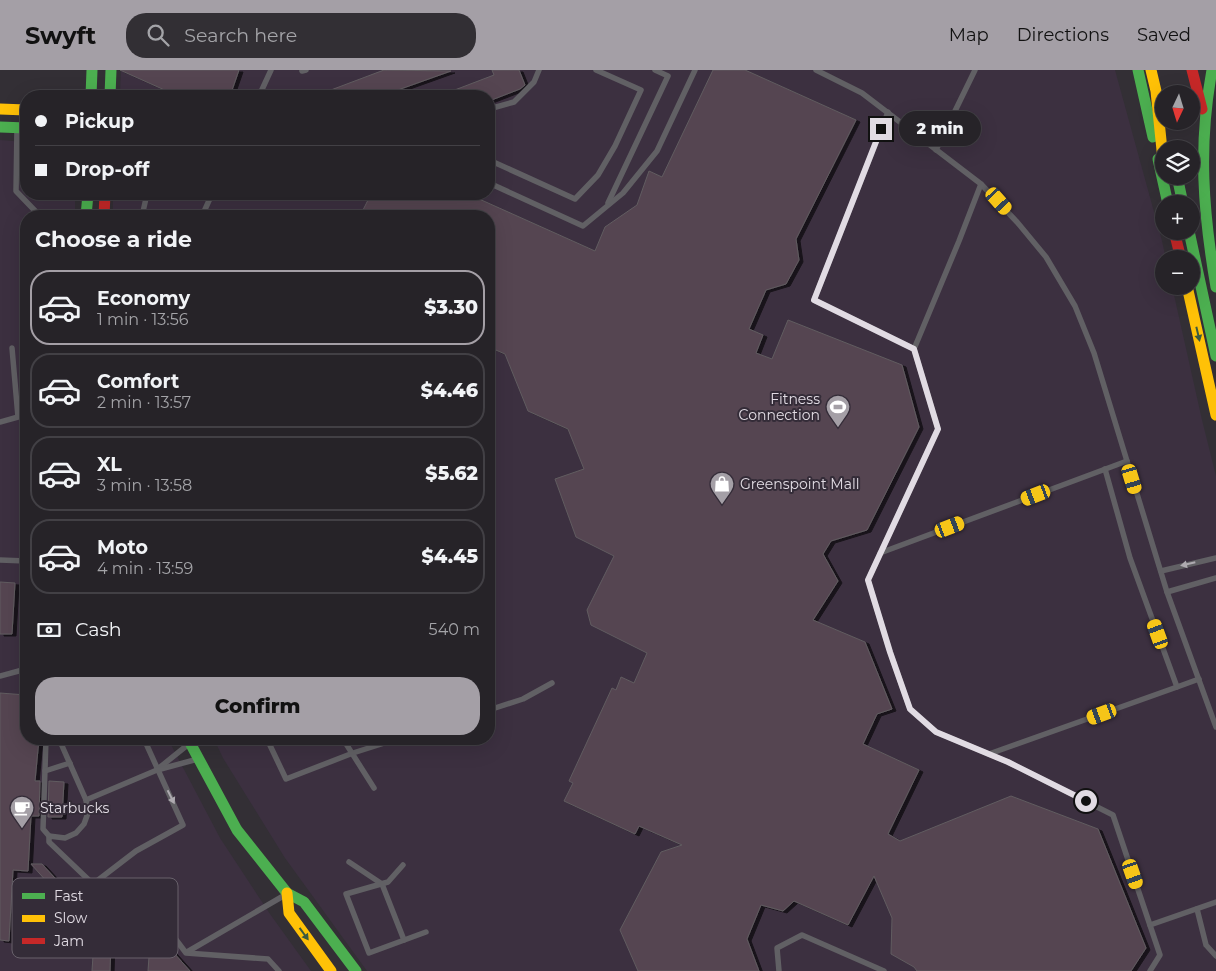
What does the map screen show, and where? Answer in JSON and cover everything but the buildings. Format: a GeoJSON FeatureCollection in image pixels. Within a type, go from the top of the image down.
{"type":"FeatureCollection","features":[{"type":"Feature","properties":{"kind":"main road"},"geometry":{"type":"LineString","coordinates":[[91,90],[92,70]]}},
{"type":"Feature","properties":{"kind":"main road"},"geometry":{"type":"LineString","coordinates":[[110,90],[111,70]]}},
{"type":"Feature","properties":{"kind":"main road"},"geometry":{"type":"LineString","coordinates":[[1138,70],[1166,195]]}},
{"type":"Feature","properties":{"kind":"main road"},"geometry":{"type":"LineString","coordinates":[[1147,70],[1167,140]]}},
{"type":"Feature","properties":{"kind":"main road"},"geometry":{"type":"LineString","coordinates":[[1151,70],[1156,91],[1161,140]]}},
{"type":"Feature","properties":{"kind":"main road"},"geometry":{"type":"LineString","coordinates":[[1192,70],[1216,164]]}},
{"type":"Feature","properties":{"kind":"main road"},"geometry":{"type":"LineString","coordinates":[[1212,70],[1204,116],[1202,177],[1204,217],[1216,287]]}},
{"type":"Feature","properties":{"kind":"main road"},"geometry":{"type":"LineString","coordinates":[[0,109],[20,110]]}},
{"type":"Feature","properties":{"kind":"main road"},"geometry":{"type":"LineString","coordinates":[[0,126],[20,127]]}},
{"type":"Feature","properties":{"kind":"main road"},"geometry":{"type":"LineString","coordinates":[[1191,240],[1216,356]]}},
{"type":"Feature","properties":{"kind":"main road"},"geometry":{"type":"LineString","coordinates":[[1189,295],[1216,415]]}},
{"type":"Feature","properties":{"kind":"main road"},"geometry":{"type":"LineString","coordinates":[[191,745],[237,830],[287,894],[304,902],[356,971]]}},
{"type":"Feature","properties":{"kind":"main road"},"geometry":{"type":"LineString","coordinates":[[287,894],[289,913],[331,971]]}},
{"type":"Feature","properties":{"kind":"lane"},"geometry":{"type":"LineString","coordinates":[[261,90],[271,70]]}},
{"type":"Feature","properties":{"kind":"lane"},"geometry":{"type":"LineString","coordinates":[[495,107],[514,102],[534,82],[539,70]]}},
{"type":"Feature","properties":{"kind":"lane"},"geometry":{"type":"LineString","coordinates":[[495,163],[575,199],[598,175],[615,146],[640,90],[596,70]]}},
{"type":"Feature","properties":{"kind":"lane"},"geometry":{"type":"LineString","coordinates":[[607,206],[669,73],[655,70]]}},
{"type":"Feature","properties":{"kind":"lane"},"geometry":{"type":"LineString","coordinates":[[495,186],[583,226],[623,193],[657,151],[695,70]]}},
{"type":"Feature","properties":{"kind":"lane"},"geometry":{"type":"LineString","coordinates":[[816,70],[862,92],[981,184],[1017,222],[1046,257],[1076,306],[1094,353],[1167,592],[1216,727]]}},
{"type":"Feature","properties":{"kind":"lane"},"geometry":{"type":"LineString","coordinates":[[936,150],[975,70]]}},
{"type":"Feature","properties":{"kind":"lane"},"geometry":{"type":"LineString","coordinates":[[888,112],[814,300],[914,349]]}},
{"type":"Feature","properties":{"kind":"lane"},"geometry":{"type":"LineString","coordinates":[[20,148],[16,191],[20,195]]}},
{"type":"Feature","properties":{"kind":"lane"},"geometry":{"type":"LineString","coordinates":[[981,184],[960,241],[914,349],[938,429],[868,580],[910,709],[936,732],[990,754],[1113,815],[1160,954],[1150,971]]}},
{"type":"Feature","properties":{"kind":"lane"},"geometry":{"type":"LineString","coordinates":[[25,200],[34,210]]}},
{"type":"Feature","properties":{"kind":"lane"},"geometry":{"type":"LineString","coordinates":[[0,422],[18,417],[12,348]]}},
{"type":"Feature","properties":{"kind":"lane"},"geometry":{"type":"LineString","coordinates":[[880,553],[1127,461]]}},
{"type":"Feature","properties":{"kind":"lane"},"geometry":{"type":"LineString","coordinates":[[1106,469],[1130,558],[1177,687]]}},
{"type":"Feature","properties":{"kind":"lane"},"geometry":{"type":"LineString","coordinates":[[1161,571],[1216,558]]}},
{"type":"Feature","properties":{"kind":"lane"},"geometry":{"type":"LineString","coordinates":[[0,560],[20,561]]}},
{"type":"Feature","properties":{"kind":"lane"},"geometry":{"type":"LineString","coordinates":[[1167,592],[1216,578]]}},
{"type":"Feature","properties":{"kind":"lane"},"geometry":{"type":"LineString","coordinates":[[0,676],[20,671]]}},
{"type":"Feature","properties":{"kind":"lane"},"geometry":{"type":"LineString","coordinates":[[990,754],[1199,680]]}},
{"type":"Feature","properties":{"kind":"lane"},"geometry":{"type":"LineString","coordinates":[[495,708],[523,699],[552,683]]}},
{"type":"Feature","properties":{"kind":"lane"},"geometry":{"type":"LineString","coordinates":[[46,745],[43,829],[48,836],[49,842],[87,878]]}},
{"type":"Feature","properties":{"kind":"lane"},"geometry":{"type":"LineString","coordinates":[[48,836],[64,838],[76,833],[84,824],[88,813],[86,800],[61,745]]}},
{"type":"Feature","properties":{"kind":"lane"},"geometry":{"type":"LineString","coordinates":[[101,878],[136,851],[183,825],[147,745]]}},
{"type":"Feature","properties":{"kind":"lane"},"geometry":{"type":"LineString","coordinates":[[157,770],[185,745]]}},
{"type":"Feature","properties":{"kind":"lane"},"geometry":{"type":"LineString","coordinates":[[270,745],[286,779],[378,745]]}},
{"type":"Feature","properties":{"kind":"lane"},"geometry":{"type":"LineString","coordinates":[[347,745],[374,788]]}},
{"type":"Feature","properties":{"kind":"lane"},"geometry":{"type":"LineString","coordinates":[[86,800],[157,770],[198,759]]}},
{"type":"Feature","properties":{"kind":"lane"},"geometry":{"type":"LineString","coordinates":[[45,771],[70,763]]}},
{"type":"Feature","properties":{"kind":"lane"},"geometry":{"type":"LineString","coordinates":[[349,862],[382,884],[404,940]]}},
{"type":"Feature","properties":{"kind":"lane"},"geometry":{"type":"LineString","coordinates":[[403,865],[388,882],[346,894],[369,953],[426,932]]}},
{"type":"Feature","properties":{"kind":"lane"},"geometry":{"type":"LineString","coordinates":[[186,953],[287,894]]}},
{"type":"Feature","properties":{"kind":"lane"},"geometry":{"type":"LineString","coordinates":[[1150,925],[1216,902]]}},
{"type":"Feature","properties":{"kind":"lane"},"geometry":{"type":"LineString","coordinates":[[1197,909],[1206,945],[1216,956]]}},
{"type":"Feature","properties":{"kind":"lane"},"geometry":{"type":"LineString","coordinates":[[779,971],[777,948],[802,935],[884,971]]}},
{"type":"Feature","properties":{"kind":"lane"},"geometry":{"type":"LineString","coordinates":[[178,942],[186,953],[268,959],[279,971]]}},
{"type":"Feature","properties":{"kind":"shaded area"},"geometry":{"type":"Polygon","coordinates":[[[121,70],[1115,70],[1155,216],[1155,240],[1162,240],[1164,250],[1155,250],[1155,295],[1174,295],[1216,476],[1216,971],[367,971],[285,858],[217,745],[495,745],[495,210],[113,210],[113,200],[495,200],[495,90],[120,90],[121,70]]]}},
{"type":"Feature","properties":{"kind":"shaded area"},"geometry":{"type":"Polygon","coordinates":[[[0,140],[20,142],[20,200],[75,200],[75,210],[20,210],[20,745],[171,745],[220,838],[270,914],[311,971],[0,971],[0,140]]]}},
{"type":"Feature","properties":{"kind":"traffic: fast"},"geometry":{"type":"LineString","coordinates":[[91,90],[92,70]]}},
{"type":"Feature","properties":{"kind":"traffic: fast"},"geometry":{"type":"LineString","coordinates":[[110,90],[111,70]]}},
{"type":"Feature","properties":{"kind":"traffic: fast"},"geometry":{"type":"LineString","coordinates":[[1138,70],[1153,137]]}},
{"type":"Feature","properties":{"kind":"traffic: fast"},"geometry":{"type":"LineString","coordinates":[[1212,70],[1205,125],[1204,178],[1205,205],[1216,287]]}},
{"type":"Feature","properties":{"kind":"traffic: fast"},"geometry":{"type":"LineString","coordinates":[[0,127],[20,128]]}},
{"type":"Feature","properties":{"kind":"traffic: fast"},"geometry":{"type":"LineString","coordinates":[[1164,185],[1166,195]]}},
{"type":"Feature","properties":{"kind":"traffic: fast"},"geometry":{"type":"LineString","coordinates":[[1179,185],[1181,195]]}},
{"type":"Feature","properties":{"kind":"traffic: fast"},"geometry":{"type":"LineString","coordinates":[[87,200],[87,210]]}},
{"type":"Feature","properties":{"kind":"traffic: fast"},"geometry":{"type":"LineString","coordinates":[[1191,240],[1216,356]]}},
{"type":"Feature","properties":{"kind":"traffic: fast"},"geometry":{"type":"LineString","coordinates":[[191,745],[237,830],[287,893],[304,902],[356,971]]}},
{"type":"Feature","properties":{"kind":"traffic: slow"},"geometry":{"type":"LineString","coordinates":[[1151,70],[1156,91],[1161,140]]}},
{"type":"Feature","properties":{"kind":"traffic: slow"},"geometry":{"type":"LineString","coordinates":[[0,109],[20,110]]}},
{"type":"Feature","properties":{"kind":"traffic: slow"},"geometry":{"type":"LineString","coordinates":[[1189,295],[1216,415]]}},
{"type":"Feature","properties":{"kind":"traffic: slow"},"geometry":{"type":"LineString","coordinates":[[287,893],[289,913],[331,971]]}},
{"type":"Feature","properties":{"kind":"traffic: jam"},"geometry":{"type":"LineString","coordinates":[[1192,70],[1202,109]]}},
{"type":"Feature","properties":{"kind":"traffic: jam"},"geometry":{"type":"LineString","coordinates":[[104,210],[105,200]]}},
{"type":"Feature","properties":{"kind":"traffic: jam"},"geometry":{"type":"LineString","coordinates":[[1176,240],[1179,250]]}},
{"type":"Feature","properties":{"kind":"place","name":"Fitness Connection"},"geometry":{"type":"Point","coordinates":[838,428]}},
{"type":"Feature","properties":{"kind":"place","name":"Greenspoint Mall"},"geometry":{"type":"Point","coordinates":[722,505]}},
{"type":"Feature","properties":{"kind":"place","name":"Starbucks"},"geometry":{"type":"Point","coordinates":[22,829]}},
{"type":"Feature","properties":{"kind":"route"},"geometry":{"type":"LineString","coordinates":[[881,129],[814,300],[914,349],[938,429],[868,580],[871,591],[910,709],[936,732],[1008,762],[1086,801]]}}]}
